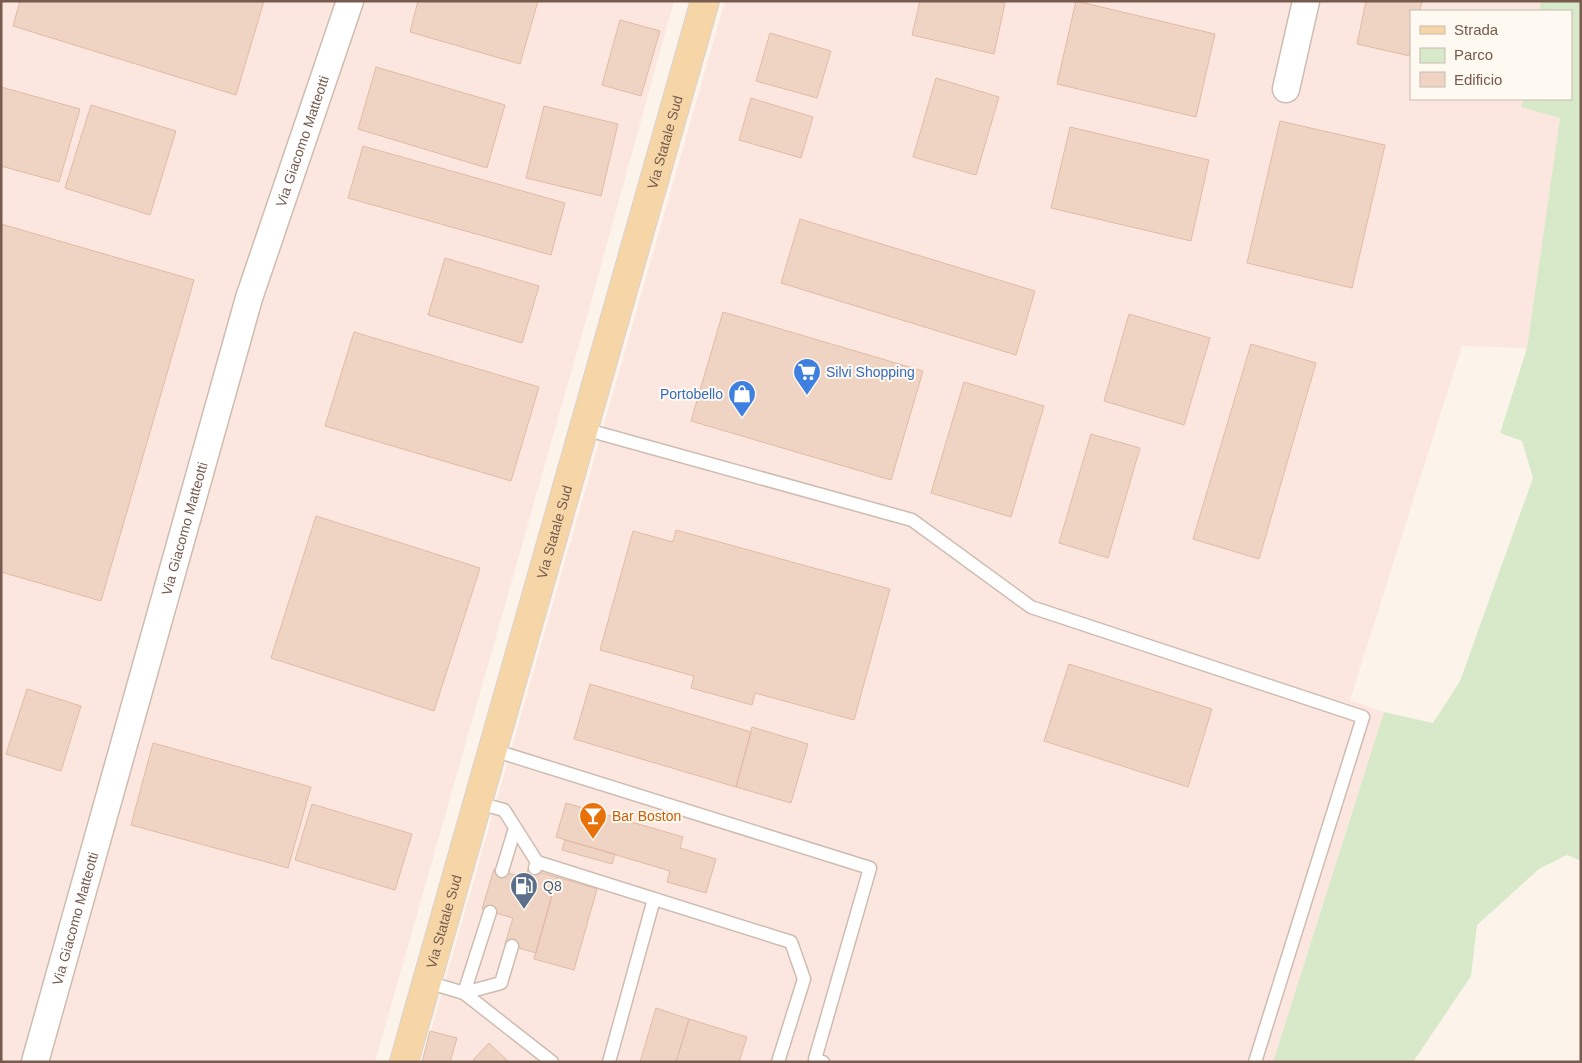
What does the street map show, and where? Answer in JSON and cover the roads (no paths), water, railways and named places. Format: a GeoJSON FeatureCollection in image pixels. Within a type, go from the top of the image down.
{"type":"FeatureCollection","features":[{"type":"Feature","properties":{"kind":"main road","name":"Via Statale Sud"},"geometry":{"type":"LineString","coordinates":[[404,1062],[705,1]]}},
{"type":"Feature","properties":{"kind":"street","name":"Via Giacomo Matteotti"},"geometry":{"type":"LineString","coordinates":[[35,1062],[249,298],[350,1]]}},
{"type":"Feature","properties":{"kind":"street"},"geometry":{"type":"LineString","coordinates":[[1286,89],[1306,1]]}},
{"type":"Feature","properties":{"kind":"lane"},"geometry":{"type":"LineString","coordinates":[[584,429],[912,520],[1031,607],[1363,717],[1255,1062]]}},
{"type":"Feature","properties":{"kind":"lane"},"geometry":{"type":"LineString","coordinates":[[493,750],[870,868],[815,1060],[823,1062]]}},
{"type":"Feature","properties":{"kind":"lane"},"geometry":{"type":"LineString","coordinates":[[478,803],[504,810],[536,865],[654,898],[791,942],[804,979],[778,1062]]}},
{"type":"Feature","properties":{"kind":"lane"},"geometry":{"type":"LineString","coordinates":[[502,871],[515,828]]}},
{"type":"Feature","properties":{"kind":"lane"},"geometry":{"type":"LineString","coordinates":[[609,1062],[654,898]]}},
{"type":"Feature","properties":{"kind":"lane"},"geometry":{"type":"LineString","coordinates":[[464,993],[490,912]]}},
{"type":"Feature","properties":{"kind":"lane"},"geometry":{"type":"LineString","coordinates":[[464,993],[501,983],[512,946]]}},
{"type":"Feature","properties":{"kind":"lane"},"geometry":{"type":"LineString","coordinates":[[427,982],[464,993],[552,1062]]}},
{"type":"Feature","properties":{"kind":"place","name":"Silvi Shopping"},"geometry":{"type":"Point","coordinates":[807,396]}},
{"type":"Feature","properties":{"kind":"place","name":"Portobello"},"geometry":{"type":"Point","coordinates":[742,418]}},
{"type":"Feature","properties":{"kind":"place","name":"Bar Boston"},"geometry":{"type":"Point","coordinates":[593,840]}},
{"type":"Feature","properties":{"kind":"place","name":"Q8"},"geometry":{"type":"Point","coordinates":[524,910]}}]}
